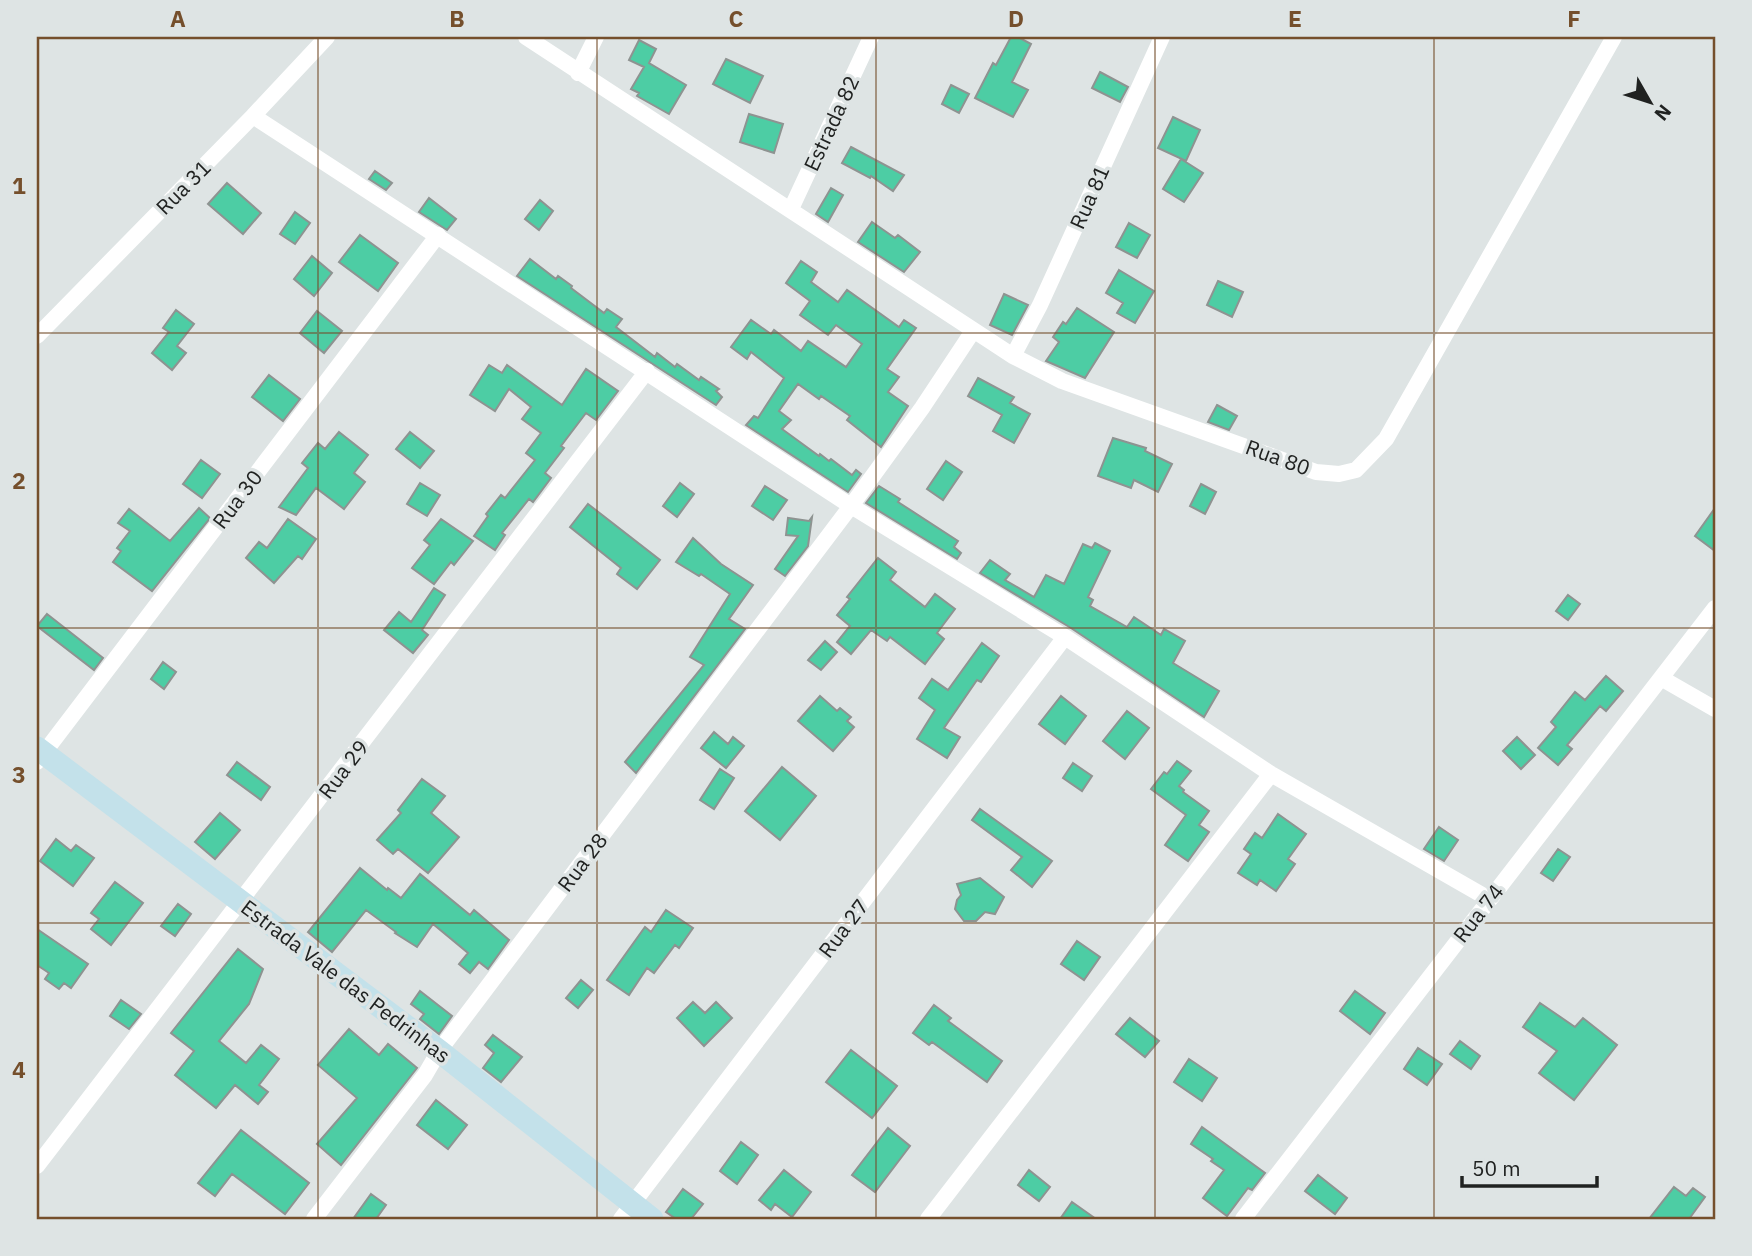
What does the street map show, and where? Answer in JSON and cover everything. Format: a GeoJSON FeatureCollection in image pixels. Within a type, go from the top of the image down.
{"type":"FeatureCollection","features":[{"type":"Feature","properties":{"kind":"main road","name":"Estrada Vale das Pedrinhas"},"geometry":{"type":"LineString","coordinates":[[39,754],[242,902],[439,1051],[628,1211],[652,1219]]}},
{"type":"Feature","properties":{"kind":"street","name":"Rua 31"},"geometry":{"type":"LineString","coordinates":[[37,336],[327,37]]}},
{"type":"Feature","properties":{"kind":"street","name":"Rua 80"},"geometry":{"type":"LineString","coordinates":[[526,37],[1013,356],[1062,381],[1316,472],[1339,474],[1356,470],[1386,439],[1614,37]]}},
{"type":"Feature","properties":{"kind":"street"},"geometry":{"type":"LineString","coordinates":[[578,73],[596,37]]}},
{"type":"Feature","properties":{"kind":"street","name":"Estrada 82"},"geometry":{"type":"LineString","coordinates":[[791,209],[871,37]]}},
{"type":"Feature","properties":{"kind":"street","name":"Rua 81"},"geometry":{"type":"LineString","coordinates":[[1013,356],[1040,305],[1162,37]]}},
{"type":"Feature","properties":{"kind":"street"},"geometry":{"type":"LineString","coordinates":[[253,116],[851,506],[1065,637],[1271,774],[1489,899]]}},
{"type":"Feature","properties":{"kind":"street","name":"Rua 30"},"geometry":{"type":"LineString","coordinates":[[39,754],[438,236]]}},
{"type":"Feature","properties":{"kind":"street"},"geometry":{"type":"LineString","coordinates":[[851,506],[922,408],[973,331]]}},
{"type":"Feature","properties":{"kind":"street","name":"Rua 29"},"geometry":{"type":"LineString","coordinates":[[37,1166],[647,371]]}},
{"type":"Feature","properties":{"kind":"street","name":"Rua 28"},"geometry":{"type":"LineString","coordinates":[[314,1219],[851,506]]}},
{"type":"Feature","properties":{"kind":"street","name":"Rua 74"},"geometry":{"type":"LineString","coordinates":[[1243,1219],[1715,608]]}},
{"type":"Feature","properties":{"kind":"street","name":"Rua 27"},"geometry":{"type":"LineString","coordinates":[[628,1211],[1065,637]]}},
{"type":"Feature","properties":{"kind":"street"},"geometry":{"type":"LineString","coordinates":[[1661,678],[1715,709]]}},
{"type":"Feature","properties":{"kind":"street"},"geometry":{"type":"LineString","coordinates":[[928,1219],[1271,774]]}},
{"type":"Feature","properties":{"kind":"building"},"geometry":{"type":"Polygon","coordinates":[[[1011,37],[1018,37],[1031,44],[1012,82],[1028,90],[1013,117],[975,98],[993,63],[996,65],[1011,37]]]}},
{"type":"Feature","properties":{"kind":"building"},"geometry":{"type":"Polygon","coordinates":[[[639,40],[656,49],[649,63],[686,85],[669,114],[637,96],[639,93],[631,89],[644,67],[629,60],[639,40]]]}},
{"type":"Feature","properties":{"kind":"building"},"geometry":{"type":"Polygon","coordinates":[[[726,59],[763,76],[750,103],[713,84],[726,59]]]}},
{"type":"Feature","properties":{"kind":"building"},"geometry":{"type":"Polygon","coordinates":[[[1100,72],[1128,87],[1120,102],[1092,88],[1100,72]]]}},
{"type":"Feature","properties":{"kind":"building"},"geometry":{"type":"Polygon","coordinates":[[[951,85],[969,94],[959,113],[942,104],[951,85]]]}},
{"type":"Feature","properties":{"kind":"building"},"geometry":{"type":"Polygon","coordinates":[[[749,114],[783,124],[774,153],[740,142],[749,114]]]}},
{"type":"Feature","properties":{"kind":"building"},"geometry":{"type":"Polygon","coordinates":[[[1173,117],[1200,130],[1186,161],[1158,148],[1173,117]]]}},
{"type":"Feature","properties":{"kind":"building"},"geometry":{"type":"Polygon","coordinates":[[[851,147],[904,175],[893,191],[871,176],[870,178],[842,163],[851,147]]]}},
{"type":"Feature","properties":{"kind":"building"},"geometry":{"type":"Polygon","coordinates":[[[1181,159],[1203,173],[1184,202],[1163,189],[1181,159]]]}},
{"type":"Feature","properties":{"kind":"building"},"geometry":{"type":"Polygon","coordinates":[[[375,171],[392,183],[386,190],[369,179],[375,171]]]}},
{"type":"Feature","properties":{"kind":"building"},"geometry":{"type":"Polygon","coordinates":[[[227,183],[261,213],[243,234],[208,204],[227,183]]]}},
{"type":"Feature","properties":{"kind":"building"},"geometry":{"type":"Polygon","coordinates":[[[831,188],[843,195],[828,222],[816,214],[831,188]]]}},
{"type":"Feature","properties":{"kind":"building"},"geometry":{"type":"Polygon","coordinates":[[[429,198],[456,219],[447,230],[419,212],[429,198]]]}},
{"type":"Feature","properties":{"kind":"building"},"geometry":{"type":"Polygon","coordinates":[[[540,200],[553,211],[539,230],[525,219],[540,200]]]}},
{"type":"Feature","properties":{"kind":"building"},"geometry":{"type":"Polygon","coordinates":[[[295,212],[310,223],[295,244],[280,234],[295,212]]]}},
{"type":"Feature","properties":{"kind":"building"},"geometry":{"type":"Polygon","coordinates":[[[872,222],[895,238],[898,235],[920,252],[904,272],[858,242],[872,222]]]}},
{"type":"Feature","properties":{"kind":"building"},"geometry":{"type":"Polygon","coordinates":[[[1129,223],[1150,235],[1137,258],[1116,247],[1129,223]]]}},
{"type":"Feature","properties":{"kind":"building"},"geometry":{"type":"Polygon","coordinates":[[[360,235],[398,263],[378,291],[339,262],[360,235]]]}},
{"type":"Feature","properties":{"kind":"building"},"geometry":{"type":"Polygon","coordinates":[[[312,256],[332,273],[314,296],[294,279],[312,256]]]}},
{"type":"Feature","properties":{"kind":"building"},"geometry":{"type":"Polygon","coordinates":[[[530,259],[556,279],[558,276],[572,286],[571,288],[604,313],[607,309],[622,319],[616,327],[655,357],[657,353],[675,367],[677,364],[699,380],[701,377],[719,389],[716,391],[722,397],[716,405],[517,276],[530,259]]]}},
{"type":"Feature","properties":{"kind":"building"},"geometry":{"type":"Polygon","coordinates":[[[801,261],[817,272],[811,282],[838,302],[847,290],[899,327],[904,320],[916,328],[887,369],[899,377],[888,392],[908,406],[881,447],[847,420],[850,416],[798,384],[779,411],[791,420],[782,429],[819,456],[820,454],[829,461],[831,459],[852,475],[856,470],[861,474],[848,492],[746,425],[754,416],[758,418],[784,378],[751,352],[747,359],[731,347],[751,320],[771,334],[774,330],[801,351],[808,341],[846,367],[862,344],[836,325],[828,335],[800,315],[810,301],[786,283],[801,261]]]}},
{"type":"Feature","properties":{"kind":"building"},"geometry":{"type":"Polygon","coordinates":[[[1119,270],[1154,291],[1135,323],[1117,313],[1123,303],[1106,293],[1119,270]]]}},
{"type":"Feature","properties":{"kind":"building"},"geometry":{"type":"Polygon","coordinates":[[[1218,281],[1243,292],[1232,317],[1207,305],[1218,281]]]}},
{"type":"Feature","properties":{"kind":"building"},"geometry":{"type":"Polygon","coordinates":[[[1004,294],[1028,305],[1012,335],[990,325],[1004,294]]]}},
{"type":"Feature","properties":{"kind":"building"},"geometry":{"type":"Polygon","coordinates":[[[1077,308],[1114,332],[1085,378],[1046,361],[1059,342],[1053,337],[1077,308]]]}},
{"type":"Feature","properties":{"kind":"building"},"geometry":{"type":"Polygon","coordinates":[[[176,310],[194,324],[177,346],[186,353],[172,370],[152,353],[169,332],[163,328],[176,310]]]}},
{"type":"Feature","properties":{"kind":"building"},"geometry":{"type":"Polygon","coordinates":[[[317,311],[342,331],[324,353],[300,333],[317,311]]]}},
{"type":"Feature","properties":{"kind":"building"},"geometry":{"type":"Polygon","coordinates":[[[489,365],[502,373],[507,365],[562,405],[586,369],[618,391],[596,420],[586,413],[545,473],[551,478],[533,502],[529,499],[502,533],[505,535],[495,550],[474,536],[501,495],[505,498],[535,460],[526,453],[541,433],[522,419],[531,407],[509,389],[495,411],[470,395],[489,365]]]}},
{"type":"Feature","properties":{"kind":"building"},"geometry":{"type":"Polygon","coordinates":[[[269,375],[300,399],[283,421],[252,397],[269,375]]]}},
{"type":"Feature","properties":{"kind":"building"},"geometry":{"type":"Polygon","coordinates":[[[978,378],[1014,397],[1010,403],[1030,414],[1014,443],[993,431],[1002,415],[968,396],[978,378]]]}},
{"type":"Feature","properties":{"kind":"building"},"geometry":{"type":"Polygon","coordinates":[[[1217,405],[1237,416],[1229,430],[1208,422],[1217,405]]]}},
{"type":"Feature","properties":{"kind":"building"},"geometry":{"type":"Polygon","coordinates":[[[339,432],[368,455],[354,473],[365,482],[344,509],[316,488],[296,515],[279,507],[308,468],[302,463],[318,443],[325,449],[339,432]]]}},
{"type":"Feature","properties":{"kind":"building"},"geometry":{"type":"Polygon","coordinates":[[[410,432],[434,451],[420,468],[396,449],[410,432]]]}},
{"type":"Feature","properties":{"kind":"building"},"geometry":{"type":"Polygon","coordinates":[[[1113,438],[1146,448],[1145,451],[1172,464],[1158,492],[1134,480],[1131,488],[1098,476],[1113,438]]]}},
{"type":"Feature","properties":{"kind":"building"},"geometry":{"type":"Polygon","coordinates":[[[201,460],[220,474],[202,498],[183,484],[201,460]]]}},
{"type":"Feature","properties":{"kind":"building"},"geometry":{"type":"Polygon","coordinates":[[[946,461],[962,472],[943,500],[927,489],[946,461]]]}},
{"type":"Feature","properties":{"kind":"building"},"geometry":{"type":"Polygon","coordinates":[[[420,483],[440,495],[427,516],[407,504],[420,483]]]}},
{"type":"Feature","properties":{"kind":"building"},"geometry":{"type":"Polygon","coordinates":[[[680,483],[694,494],[677,517],[663,506],[680,483]]]}},
{"type":"Feature","properties":{"kind":"building"},"geometry":{"type":"Polygon","coordinates":[[[1201,484],[1216,492],[1205,514],[1190,506],[1201,484]]]}},
{"type":"Feature","properties":{"kind":"building"},"geometry":{"type":"Polygon","coordinates":[[[765,486],[787,500],[773,520],[752,506],[765,486]]]}},
{"type":"Feature","properties":{"kind":"building"},"geometry":{"type":"Polygon","coordinates":[[[879,486],[900,499],[898,502],[958,541],[954,547],[961,553],[957,559],[866,503],[879,486]]]}},
{"type":"Feature","properties":{"kind":"building"},"geometry":{"type":"Polygon","coordinates":[[[588,504],[660,560],[637,589],[617,574],[621,568],[570,527],[588,504]]]}},
{"type":"Feature","properties":{"kind":"building"},"geometry":{"type":"Polygon","coordinates":[[[199,508],[210,518],[152,591],[113,562],[121,551],[117,548],[130,531],[118,523],[129,509],[170,541],[199,508]]]}},
{"type":"Feature","properties":{"kind":"building"},"geometry":{"type":"Polygon","coordinates":[[[1715,508],[1715,551],[1695,536],[1715,508]]]}},
{"type":"Feature","properties":{"kind":"building"},"geometry":{"type":"Polygon","coordinates":[[[812,517],[808,546],[785,576],[775,569],[798,536],[786,535],[788,518],[809,521],[812,517]]]}},
{"type":"Feature","properties":{"kind":"building"},"geometry":{"type":"Polygon","coordinates":[[[288,519],[316,539],[302,559],[298,556],[274,583],[246,558],[259,542],[267,548],[288,519]]]}},
{"type":"Feature","properties":{"kind":"building"},"geometry":{"type":"Polygon","coordinates":[[[441,519],[473,541],[454,565],[451,562],[434,584],[412,568],[430,545],[424,540],[441,519]]]}},
{"type":"Feature","properties":{"kind":"building"},"geometry":{"type":"Polygon","coordinates":[[[693,538],[721,564],[753,585],[729,619],[745,629],[636,773],[625,762],[704,665],[690,657],[730,594],[701,574],[699,576],[676,562],[693,538]]]}},
{"type":"Feature","properties":{"kind":"building"},"geometry":{"type":"Polygon","coordinates":[[[1095,543],[1110,551],[1088,597],[1093,600],[1090,606],[1127,627],[1134,617],[1161,635],[1164,629],[1185,641],[1173,663],[1219,691],[1204,717],[1071,628],[980,573],[990,560],[1010,574],[1005,580],[1034,597],[1046,575],[1064,584],[1083,544],[1092,548],[1095,543]]]}},
{"type":"Feature","properties":{"kind":"building"},"geometry":{"type":"Polygon","coordinates":[[[878,558],[896,572],[890,580],[925,607],[935,594],[955,609],[937,633],[944,639],[925,664],[890,637],[887,641],[871,630],[851,654],[837,642],[850,626],[837,615],[850,599],[847,597],[878,558]]]}},
{"type":"Feature","properties":{"kind":"building"},"geometry":{"type":"Polygon","coordinates":[[[434,588],[445,595],[422,630],[428,635],[413,653],[384,630],[399,612],[411,622],[434,588]]]}},
{"type":"Feature","properties":{"kind":"building"},"geometry":{"type":"Polygon","coordinates":[[[1568,595],[1580,604],[1568,620],[1556,611],[1568,595]]]}},
{"type":"Feature","properties":{"kind":"building"},"geometry":{"type":"Polygon","coordinates":[[[47,614],[103,658],[94,670],[37,626],[47,614]]]}},
{"type":"Feature","properties":{"kind":"building"},"geometry":{"type":"Polygon","coordinates":[[[825,641],[837,652],[821,670],[808,660],[825,641]]]}},
{"type":"Feature","properties":{"kind":"building"},"geometry":{"type":"Polygon","coordinates":[[[982,643],[999,656],[981,682],[977,680],[944,728],[960,737],[947,758],[917,739],[935,710],[919,698],[932,679],[948,690],[982,643]]]}},
{"type":"Feature","properties":{"kind":"building"},"geometry":{"type":"Polygon","coordinates":[[[163,662],[176,672],[164,689],[151,679],[163,662]]]}},
{"type":"Feature","properties":{"kind":"building"},"geometry":{"type":"Polygon","coordinates":[[[1606,676],[1623,691],[1606,711],[1600,706],[1567,745],[1572,749],[1558,765],[1538,748],[1556,727],[1551,722],[1575,692],[1585,700],[1606,676]]]}},
{"type":"Feature","properties":{"kind":"building"},"geometry":{"type":"Polygon","coordinates":[[[820,696],[837,711],[840,708],[851,717],[847,721],[854,727],[833,751],[798,721],[820,696]]]}},
{"type":"Feature","properties":{"kind":"building"},"geometry":{"type":"Polygon","coordinates":[[[1061,696],[1086,716],[1065,744],[1039,724],[1061,696]]]}},
{"type":"Feature","properties":{"kind":"building"},"geometry":{"type":"Polygon","coordinates":[[[1127,711],[1149,728],[1125,759],[1103,741],[1127,711]]]}},
{"type":"Feature","properties":{"kind":"building"},"geometry":{"type":"Polygon","coordinates":[[[714,732],[728,744],[733,737],[744,746],[726,768],[701,748],[714,732]]]}},
{"type":"Feature","properties":{"kind":"building"},"geometry":{"type":"Polygon","coordinates":[[[1517,737],[1535,755],[1521,769],[1503,751],[1517,737]]]}},
{"type":"Feature","properties":{"kind":"building"},"geometry":{"type":"Polygon","coordinates":[[[1177,761],[1191,771],[1179,786],[1209,811],[1199,825],[1209,832],[1188,861],[1165,845],[1186,815],[1151,789],[1177,761]]]}},
{"type":"Feature","properties":{"kind":"building"},"geometry":{"type":"Polygon","coordinates":[[[237,762],[270,787],[261,800],[227,775],[237,762]]]}},
{"type":"Feature","properties":{"kind":"building"},"geometry":{"type":"Polygon","coordinates":[[[1073,763],[1092,776],[1082,791],[1063,778],[1073,763]]]}},
{"type":"Feature","properties":{"kind":"building"},"geometry":{"type":"Polygon","coordinates":[[[782,767],[816,796],[780,840],[745,811],[782,767]]]}},
{"type":"Feature","properties":{"kind":"building"},"geometry":{"type":"Polygon","coordinates":[[[720,769],[734,778],[714,809],[700,800],[720,769]]]}},
{"type":"Feature","properties":{"kind":"building"},"geometry":{"type":"Polygon","coordinates":[[[422,779],[445,796],[431,813],[459,837],[428,873],[398,849],[393,854],[377,840],[401,813],[398,810],[422,779]]]}},
{"type":"Feature","properties":{"kind":"building"},"geometry":{"type":"Polygon","coordinates":[[[980,809],[1052,861],[1032,887],[1011,870],[1022,857],[972,820],[980,809]]]}},
{"type":"Feature","properties":{"kind":"building"},"geometry":{"type":"Polygon","coordinates":[[[220,813],[240,830],[215,859],[195,842],[220,813]]]}},
{"type":"Feature","properties":{"kind":"building"},"geometry":{"type":"Polygon","coordinates":[[[1278,814],[1306,834],[1288,859],[1295,864],[1276,891],[1260,880],[1257,885],[1238,873],[1251,854],[1244,849],[1255,833],[1262,838],[1278,814]]]}},
{"type":"Feature","properties":{"kind":"building"},"geometry":{"type":"Polygon","coordinates":[[[1439,827],[1458,840],[1444,861],[1424,849],[1439,827]]]}},
{"type":"Feature","properties":{"kind":"building"},"geometry":{"type":"Polygon","coordinates":[[[56,839],[71,851],[76,845],[94,858],[73,886],[40,861],[56,839]]]}},
{"type":"Feature","properties":{"kind":"building"},"geometry":{"type":"Polygon","coordinates":[[[1558,849],[1570,857],[1553,881],[1541,873],[1558,849]]]}},
{"type":"Feature","properties":{"kind":"building"},"geometry":{"type":"Polygon","coordinates":[[[360,868],[401,898],[420,874],[470,915],[474,910],[509,940],[488,969],[479,962],[470,973],[459,964],[468,953],[433,924],[417,947],[366,910],[332,952],[308,932],[360,868]]]}},
{"type":"Feature","properties":{"kind":"building"},"geometry":{"type":"Polygon","coordinates":[[[980,878],[1004,897],[995,914],[985,912],[976,921],[964,921],[955,909],[961,895],[957,884],[980,878]]]}},
{"type":"Feature","properties":{"kind":"building"},"geometry":{"type":"Polygon","coordinates":[[[115,882],[143,903],[111,945],[91,929],[99,919],[91,913],[115,882]]]}},
{"type":"Feature","properties":{"kind":"building"},"geometry":{"type":"Polygon","coordinates":[[[178,904],[191,914],[175,936],[161,926],[178,904]]]}},
{"type":"Feature","properties":{"kind":"building"},"geometry":{"type":"Polygon","coordinates":[[[666,910],[693,928],[679,948],[675,945],[654,973],[647,968],[629,995],[607,980],[645,927],[651,932],[666,910]]]}},
{"type":"Feature","properties":{"kind":"building"},"geometry":{"type":"Polygon","coordinates":[[[37,929],[88,964],[71,988],[64,983],[59,989],[45,979],[49,973],[37,965],[37,929]]]}},
{"type":"Feature","properties":{"kind":"building"},"geometry":{"type":"Polygon","coordinates":[[[1077,941],[1100,957],[1084,980],[1061,964],[1077,941]]]}},
{"type":"Feature","properties":{"kind":"building"},"geometry":{"type":"Polygon","coordinates":[[[238,949],[263,969],[249,1004],[219,1041],[246,1063],[261,1045],[279,1059],[259,1085],[268,1092],[258,1104],[235,1085],[216,1108],[175,1075],[194,1051],[171,1033],[238,949]]]}},
{"type":"Feature","properties":{"kind":"building"},"geometry":{"type":"Polygon","coordinates":[[[581,980],[593,990],[578,1008],[566,998],[581,980]]]}},
{"type":"Feature","properties":{"kind":"building"},"geometry":{"type":"Polygon","coordinates":[[[420,991],[452,1016],[439,1034],[420,1019],[424,1014],[411,1004],[420,991]]]}},
{"type":"Feature","properties":{"kind":"building"},"geometry":{"type":"Polygon","coordinates":[[[1355,991],[1385,1013],[1370,1034],[1340,1011],[1355,991]]]}},
{"type":"Feature","properties":{"kind":"building"},"geometry":{"type":"Polygon","coordinates":[[[121,1000],[141,1014],[129,1029],[110,1016],[121,1000]]]}},
{"type":"Feature","properties":{"kind":"building"},"geometry":{"type":"Polygon","coordinates":[[[693,1002],[705,1013],[716,1002],[732,1018],[704,1046],[677,1018],[693,1002]]]}},
{"type":"Feature","properties":{"kind":"building"},"geometry":{"type":"Polygon","coordinates":[[[1540,1003],[1575,1027],[1583,1018],[1617,1045],[1574,1100],[1539,1073],[1557,1051],[1523,1027],[1540,1003]]]}},
{"type":"Feature","properties":{"kind":"building"},"geometry":{"type":"Polygon","coordinates":[[[934,1005],[951,1018],[948,1021],[1002,1061],[987,1082],[932,1042],[929,1045],[913,1033],[934,1005]]]}},
{"type":"Feature","properties":{"kind":"building"},"geometry":{"type":"Polygon","coordinates":[[[1130,1018],[1159,1041],[1145,1057],[1116,1034],[1130,1018]]]}},
{"type":"Feature","properties":{"kind":"building"},"geometry":{"type":"Polygon","coordinates":[[[349,1029],[379,1055],[388,1044],[417,1068],[341,1165],[317,1144],[357,1098],[318,1065],[349,1029]]]}},
{"type":"Feature","properties":{"kind":"building"},"geometry":{"type":"Polygon","coordinates":[[[493,1035],[522,1057],[501,1082],[483,1068],[494,1053],[485,1045],[493,1035]]]}},
{"type":"Feature","properties":{"kind":"building"},"geometry":{"type":"Polygon","coordinates":[[[1460,1041],[1480,1056],[1471,1069],[1450,1054],[1460,1041]]]}},
{"type":"Feature","properties":{"kind":"building"},"geometry":{"type":"Polygon","coordinates":[[[1418,1048],[1442,1064],[1427,1085],[1404,1069],[1418,1048]]]}},
{"type":"Feature","properties":{"kind":"building"},"geometry":{"type":"Polygon","coordinates":[[[851,1050],[897,1086],[872,1118],[826,1082],[851,1050]]]}},
{"type":"Feature","properties":{"kind":"building"},"geometry":{"type":"Polygon","coordinates":[[[1189,1059],[1217,1078],[1202,1101],[1174,1082],[1189,1059]]]}},
{"type":"Feature","properties":{"kind":"building"},"geometry":{"type":"Polygon","coordinates":[[[436,1100],[467,1125],[448,1149],[417,1125],[436,1100]]]}},
{"type":"Feature","properties":{"kind":"building"},"geometry":{"type":"Polygon","coordinates":[[[1202,1127],[1265,1173],[1252,1190],[1248,1188],[1227,1216],[1203,1198],[1224,1170],[1191,1144],[1202,1127]]]}},
{"type":"Feature","properties":{"kind":"building"},"geometry":{"type":"Polygon","coordinates":[[[888,1128],[910,1146],[875,1192],[852,1175],[888,1128]]]}},
{"type":"Feature","properties":{"kind":"building"},"geometry":{"type":"Polygon","coordinates":[[[241,1130],[309,1183],[285,1214],[232,1174],[215,1196],[198,1183],[241,1130]]]}},
{"type":"Feature","properties":{"kind":"building"},"geometry":{"type":"Polygon","coordinates":[[[741,1142],[758,1155],[737,1184],[720,1171],[741,1142]]]}},
{"type":"Feature","properties":{"kind":"building"},"geometry":{"type":"Polygon","coordinates":[[[784,1170],[811,1192],[792,1217],[775,1204],[771,1210],[759,1200],[784,1170]]]}},
{"type":"Feature","properties":{"kind":"building"},"geometry":{"type":"Polygon","coordinates":[[[1029,1170],[1050,1187],[1039,1201],[1018,1185],[1029,1170]]]}},
{"type":"Feature","properties":{"kind":"building"},"geometry":{"type":"Polygon","coordinates":[[[1318,1175],[1347,1198],[1335,1214],[1305,1191],[1318,1175]]]}},
{"type":"Feature","properties":{"kind":"building"},"geometry":{"type":"Polygon","coordinates":[[[1674,1187],[1686,1196],[1693,1188],[1705,1197],[1689,1219],[1649,1219],[1674,1187]]]}},
{"type":"Feature","properties":{"kind":"building"},"geometry":{"type":"Polygon","coordinates":[[[683,1189],[703,1204],[691,1219],[676,1219],[666,1212],[683,1189]]]}},
{"type":"Feature","properties":{"kind":"building"},"geometry":{"type":"Polygon","coordinates":[[[371,1194],[386,1205],[376,1219],[353,1219],[371,1194]]]}},
{"type":"Feature","properties":{"kind":"building"},"geometry":{"type":"Polygon","coordinates":[[[1072,1202],[1096,1219],[1060,1219],[1072,1202]]]}}]}
